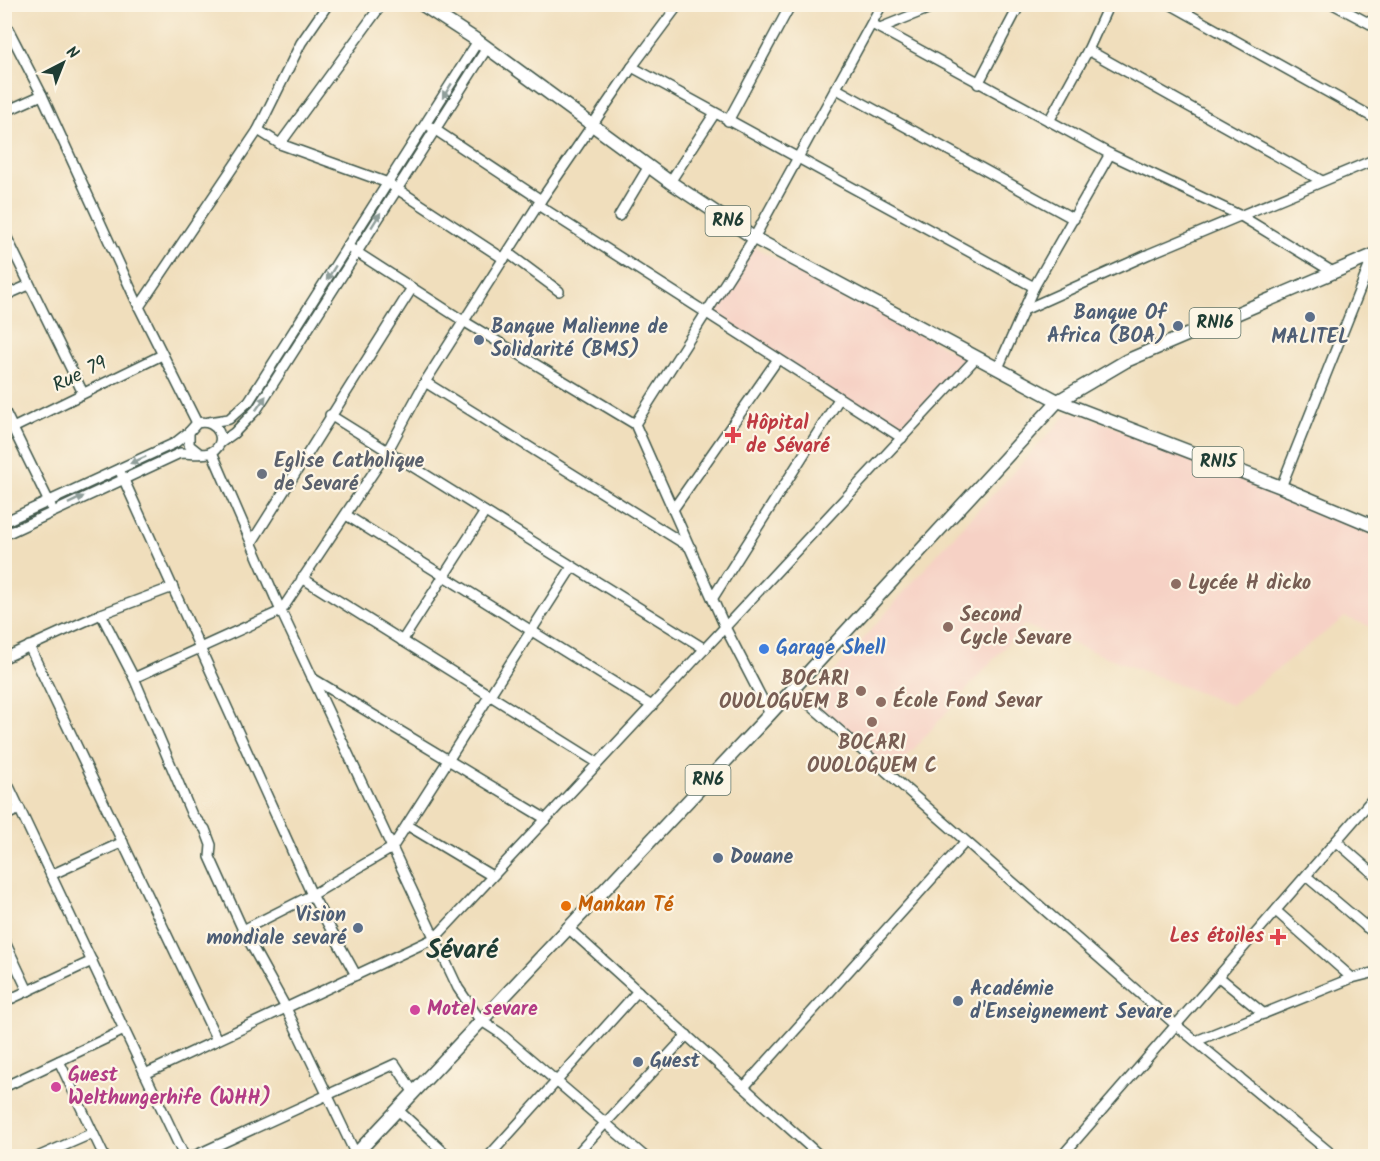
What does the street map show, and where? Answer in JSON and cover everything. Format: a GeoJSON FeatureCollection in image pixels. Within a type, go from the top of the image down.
{"type":"FeatureCollection","features":[{"type":"Feature","properties":{"kind":"main road","name":"RN6"},"geometry":{"type":"LineString","coordinates":[[355,1156],[567,927],[770,714],[1058,400],[754,238],[670,182],[422,4]]}},
{"type":"Feature","properties":{"kind":"main road","name":"RN16"},"geometry":{"type":"LineString","coordinates":[[1058,400],[1126,361],[1375,254]]}},
{"type":"Feature","properties":{"kind":"main road","name":"RN15"},"geometry":{"type":"LineString","coordinates":[[1058,400],[1281,487],[1376,527]]}},
{"type":"Feature","properties":{"kind":"street"},"geometry":{"type":"LineString","coordinates":[[140,307],[258,130],[301,43],[328,4]]}},
{"type":"Feature","properties":{"kind":"street"},"geometry":{"type":"LineString","coordinates":[[280,144],[382,4]]}},
{"type":"Feature","properties":{"kind":"street"},"geometry":{"type":"LineString","coordinates":[[134,678],[281,611],[387,452],[425,382],[540,202],[632,67],[679,4]]}},
{"type":"Feature","properties":{"kind":"street"},"geometry":{"type":"LineString","coordinates":[[728,121],[792,4]]}},
{"type":"Feature","properties":{"kind":"street"},"geometry":{"type":"LineString","coordinates":[[635,424],[754,238],[835,88],[876,26],[882,4]]}},
{"type":"Feature","properties":{"kind":"street"},"geometry":{"type":"LineString","coordinates":[[876,26],[940,4]]}},
{"type":"Feature","properties":{"kind":"street"},"geometry":{"type":"LineString","coordinates":[[978,84],[1020,4]]}},
{"type":"Feature","properties":{"kind":"street"},"geometry":{"type":"LineString","coordinates":[[1049,122],[1088,50],[1109,4]]}},
{"type":"Feature","properties":{"kind":"street"},"geometry":{"type":"LineString","coordinates":[[1170,4],[1376,119]]}},
{"type":"Feature","properties":{"kind":"street"},"geometry":{"type":"LineString","coordinates":[[1333,4],[1376,27]]}},
{"type":"Feature","properties":{"kind":"street"},"geometry":{"type":"LineString","coordinates":[[5,24],[42,95],[162,355],[197,423]]}},
{"type":"Feature","properties":{"kind":"street"},"geometry":{"type":"LineString","coordinates":[[876,26],[978,84],[1110,154],[1241,216],[1333,272]]}},
{"type":"Feature","properties":{"kind":"street"},"geometry":{"type":"LineString","coordinates":[[4,535],[176,444],[197,423],[229,418],[249,401],[347,246],[392,186],[482,45]]}},
{"type":"Feature","properties":{"kind":"street"},"geometry":{"type":"LineString","coordinates":[[1088,50],[1322,181]]}},
{"type":"Feature","properties":{"kind":"street"},"geometry":{"type":"LineString","coordinates":[[632,67],[1034,287]]}},
{"type":"Feature","properties":{"kind":"street"},"geometry":{"type":"LineString","coordinates":[[835,88],[1074,219]]}},
{"type":"Feature","properties":{"kind":"street"},"geometry":{"type":"LineString","coordinates":[[4,112],[42,95]]}},
{"type":"Feature","properties":{"kind":"street"},"geometry":{"type":"LineString","coordinates":[[670,182],[715,112]]}},
{"type":"Feature","properties":{"kind":"street"},"geometry":{"type":"LineString","coordinates":[[430,127],[706,313],[902,438]]}},
{"type":"Feature","properties":{"kind":"street"},"geometry":{"type":"LineString","coordinates":[[258,130],[280,144],[392,186],[559,291]]}},
{"type":"Feature","properties":{"kind":"street"},"geometry":{"type":"LineString","coordinates":[[998,368],[1034,287],[1110,154]]}},
{"type":"Feature","properties":{"kind":"street"},"geometry":{"type":"LineString","coordinates":[[1024,310],[1376,159]]}},
{"type":"Feature","properties":{"kind":"street"},"geometry":{"type":"LineString","coordinates":[[619,216],[649,166]]}},
{"type":"Feature","properties":{"kind":"street"},"geometry":{"type":"LineString","coordinates":[[4,522],[48,501],[180,453],[212,452],[220,442],[234,433],[257,409],[356,252],[392,186]]}},
{"type":"Feature","properties":{"kind":"street"},"geometry":{"type":"LineString","coordinates":[[4,232],[83,393]]}},
{"type":"Feature","properties":{"kind":"street"},"geometry":{"type":"LineString","coordinates":[[347,246],[465,322],[635,424],[714,596],[725,627],[770,714]]}},
{"type":"Feature","properties":{"kind":"street"},"geometry":{"type":"LineString","coordinates":[[1281,487],[1375,254]]}},
{"type":"Feature","properties":{"kind":"street"},"geometry":{"type":"LineString","coordinates":[[4,296],[29,285]]}},
{"type":"Feature","properties":{"kind":"street"},"geometry":{"type":"LineString","coordinates":[[252,542],[412,288]]}},
{"type":"Feature","properties":{"kind":"street","name":"Rue 79"},"geometry":{"type":"LineString","coordinates":[[13,428],[162,355]]}},
{"type":"Feature","properties":{"kind":"street"},"geometry":{"type":"LineString","coordinates":[[145,1074],[435,938],[976,357]]}},
{"type":"Feature","properties":{"kind":"street"},"geometry":{"type":"LineString","coordinates":[[674,508],[778,359]]}},
{"type":"Feature","properties":{"kind":"street"},"geometry":{"type":"LineString","coordinates":[[425,382],[691,548]]}},
{"type":"Feature","properties":{"kind":"street"},"geometry":{"type":"LineString","coordinates":[[714,596],[839,399]]}},
{"type":"Feature","properties":{"kind":"street"},"geometry":{"type":"LineString","coordinates":[[4,410],[53,511]]}},
{"type":"Feature","properties":{"kind":"street"},"geometry":{"type":"LineString","coordinates":[[330,415],[705,649]]}},
{"type":"Feature","properties":{"kind":"street"},"geometry":{"type":"LineString","coordinates":[[209,422],[219,430],[220,442]]}},
{"type":"Feature","properties":{"kind":"street"},"geometry":{"type":"LineString","coordinates":[[189,432],[189,445],[199,453]]}},
{"type":"Feature","properties":{"kind":"street"},"geometry":{"type":"LineString","coordinates":[[212,452],[281,611],[458,988],[480,1020],[500,1033],[644,1156]]}},
{"type":"Feature","properties":{"kind":"street"},"geometry":{"type":"LineString","coordinates":[[121,473],[312,895],[356,975]]}},
{"type":"Feature","properties":{"kind":"street"},"geometry":{"type":"LineString","coordinates":[[402,641],[485,513]]}},
{"type":"Feature","properties":{"kind":"street"},"geometry":{"type":"LineString","coordinates":[[346,515],[652,706]]}},
{"type":"Feature","properties":{"kind":"street"},"geometry":{"type":"LineString","coordinates":[[243,930],[312,895],[392,848],[572,567]]}},
{"type":"Feature","properties":{"kind":"street"},"geometry":{"type":"LineString","coordinates":[[302,578],[598,763]]}},
{"type":"Feature","properties":{"kind":"street"},"geometry":{"type":"LineString","coordinates":[[4,658],[101,614],[172,587]]}},
{"type":"Feature","properties":{"kind":"street"},"geometry":{"type":"LineString","coordinates":[[101,614],[134,678],[192,815],[201,823],[209,838],[210,857],[243,930],[286,1008],[355,1156]]}},
{"type":"Feature","properties":{"kind":"street"},"geometry":{"type":"LineString","coordinates":[[30,646],[217,1040]]}},
{"type":"Feature","properties":{"kind":"street"},"geometry":{"type":"LineString","coordinates":[[312,678],[546,819]]}},
{"type":"Feature","properties":{"kind":"street"},"geometry":{"type":"LineString","coordinates":[[792,689],[1176,1025],[1334,1156]]}},
{"type":"Feature","properties":{"kind":"street"},"geometry":{"type":"LineString","coordinates":[[4,776],[184,1156]]}},
{"type":"Feature","properties":{"kind":"street"},"geometry":{"type":"LineString","coordinates":[[1062,1156],[1376,795]]}},
{"type":"Feature","properties":{"kind":"street"},"geometry":{"type":"LineString","coordinates":[[4,816],[20,809]]}},
{"type":"Feature","properties":{"kind":"street"},"geometry":{"type":"LineString","coordinates":[[407,825],[492,876]]}},
{"type":"Feature","properties":{"kind":"street"},"geometry":{"type":"LineString","coordinates":[[1336,841],[1376,876]]}},
{"type":"Feature","properties":{"kind":"street"},"geometry":{"type":"LineString","coordinates":[[51,875],[123,842]]}},
{"type":"Feature","properties":{"kind":"street"},"geometry":{"type":"LineString","coordinates":[[744,1087],[965,842]]}},
{"type":"Feature","properties":{"kind":"street"},"geometry":{"type":"LineString","coordinates":[[1306,876],[1376,935]]}},
{"type":"Feature","properties":{"kind":"street"},"geometry":{"type":"LineString","coordinates":[[1276,911],[1352,978]]}},
{"type":"Feature","properties":{"kind":"street"},"geometry":{"type":"LineString","coordinates":[[1366,927],[1376,916]]}},
{"type":"Feature","properties":{"kind":"street"},"geometry":{"type":"LineString","coordinates":[[567,927],[820,1156]]}},
{"type":"Feature","properties":{"kind":"street"},"geometry":{"type":"LineString","coordinates":[[4,940],[28,991]]}},
{"type":"Feature","properties":{"kind":"street"},"geometry":{"type":"LineString","coordinates":[[4,1002],[92,961]]}},
{"type":"Feature","properties":{"kind":"street"},"geometry":{"type":"LineString","coordinates":[[1196,1041],[1352,978],[1376,972]]}},
{"type":"Feature","properties":{"kind":"street"},"geometry":{"type":"LineString","coordinates":[[1219,977],[1264,1014]]}},
{"type":"Feature","properties":{"kind":"street"},"geometry":{"type":"LineString","coordinates":[[489,1156],[638,991]]}},
{"type":"Feature","properties":{"kind":"street"},"geometry":{"type":"LineString","coordinates":[[4,1087],[124,1030]]}},
{"type":"Feature","properties":{"kind":"street"},"geometry":{"type":"LineString","coordinates":[[575,1156],[687,1035]]}},
{"type":"Feature","properties":{"kind":"street"},"geometry":{"type":"LineString","coordinates":[[59,1061],[104,1156]]}},
{"type":"Feature","properties":{"kind":"street"},"geometry":{"type":"LineString","coordinates":[[194,1156],[395,1064],[414,1093]]}},
{"type":"Feature","properties":{"kind":"street"},"geometry":{"type":"LineString","coordinates":[[398,1110],[448,1156]]}},
{"type":"Feature","properties":{"kind":"street"},"geometry":{"type":"LineString","coordinates":[[40,1156],[93,1133]]}},
{"type":"Feature","properties":{"kind":"shaded area"},"geometry":{"type":"Polygon","coordinates":[[[754,247],[967,359],[903,436],[710,315],[754,247]]]}},
{"type":"Feature","properties":{"kind":"shaded area","name":"Lycée H dicko"},"geometry":{"type":"Polygon","coordinates":[[[1069,412],[1084,414],[1375,536],[1375,628],[1345,617],[1231,705],[1024,625],[891,775],[808,702],[940,551],[1069,412]]]}},
{"type":"Feature","properties":{"kind":"place","name":"MALITEL"},"geometry":{"type":"Point","coordinates":[1310,317]}},
{"type":"Feature","properties":{"kind":"place","name":"Banque Of Africa (BOA)"},"geometry":{"type":"Point","coordinates":[1178,326]}},
{"type":"Feature","properties":{"kind":"place","name":"Banque Malienne de Solidarité (BMS)"},"geometry":{"type":"Point","coordinates":[479,340]}},
{"type":"Feature","properties":{"kind":"place","name":"Hôpital de Sévaré"},"geometry":{"type":"Point","coordinates":[733,435]}},
{"type":"Feature","properties":{"kind":"place","name":"Eglise Catholique de Sevaré"},"geometry":{"type":"Point","coordinates":[262,474]}},
{"type":"Feature","properties":{"kind":"place","name":"Lycée H dicko"},"geometry":{"type":"Point","coordinates":[1176,584]}},
{"type":"Feature","properties":{"kind":"place","name":"Second Cycle Sevare"},"geometry":{"type":"Point","coordinates":[948,627]}},
{"type":"Feature","properties":{"kind":"place","name":"Garage Shell"},"geometry":{"type":"Point","coordinates":[764,649]}},
{"type":"Feature","properties":{"kind":"place","name":"BOCARI OUOLOGUEM B"},"geometry":{"type":"Point","coordinates":[861,691]}},
{"type":"Feature","properties":{"kind":"place","name":"École Fond Sevar"},"geometry":{"type":"Point","coordinates":[881,702]}},
{"type":"Feature","properties":{"kind":"place","name":"BOCARI OUOLOGUEM C"},"geometry":{"type":"Point","coordinates":[872,722]}},
{"type":"Feature","properties":{"kind":"place","name":"Douane"},"geometry":{"type":"Point","coordinates":[718,858]}},
{"type":"Feature","properties":{"kind":"place","name":"Mankan Té"},"geometry":{"type":"Point","coordinates":[566,906]}},
{"type":"Feature","properties":{"kind":"place","name":"Vision mondiale sevaré"},"geometry":{"type":"Point","coordinates":[358,928]}},
{"type":"Feature","properties":{"kind":"place","name":"Les étoiles"},"geometry":{"type":"Point","coordinates":[1278,937]}},
{"type":"Feature","properties":{"kind":"place","name":"Académie d'Enseignement Sevare"},"geometry":{"type":"Point","coordinates":[958,1001]}},
{"type":"Feature","properties":{"kind":"place","name":"Motel sevare"},"geometry":{"type":"Point","coordinates":[415,1010]}},
{"type":"Feature","properties":{"kind":"place","name":"Guest"},"geometry":{"type":"Point","coordinates":[638,1062]}},
{"type":"Feature","properties":{"kind":"place","name":"Guest Welthungerhife (WHH)"},"geometry":{"type":"Point","coordinates":[56,1087]}},
{"type":"Feature","properties":{"kind":"district","name":"Sévaré"},"geometry":{"type":"Point","coordinates":[462,951]}}]}
